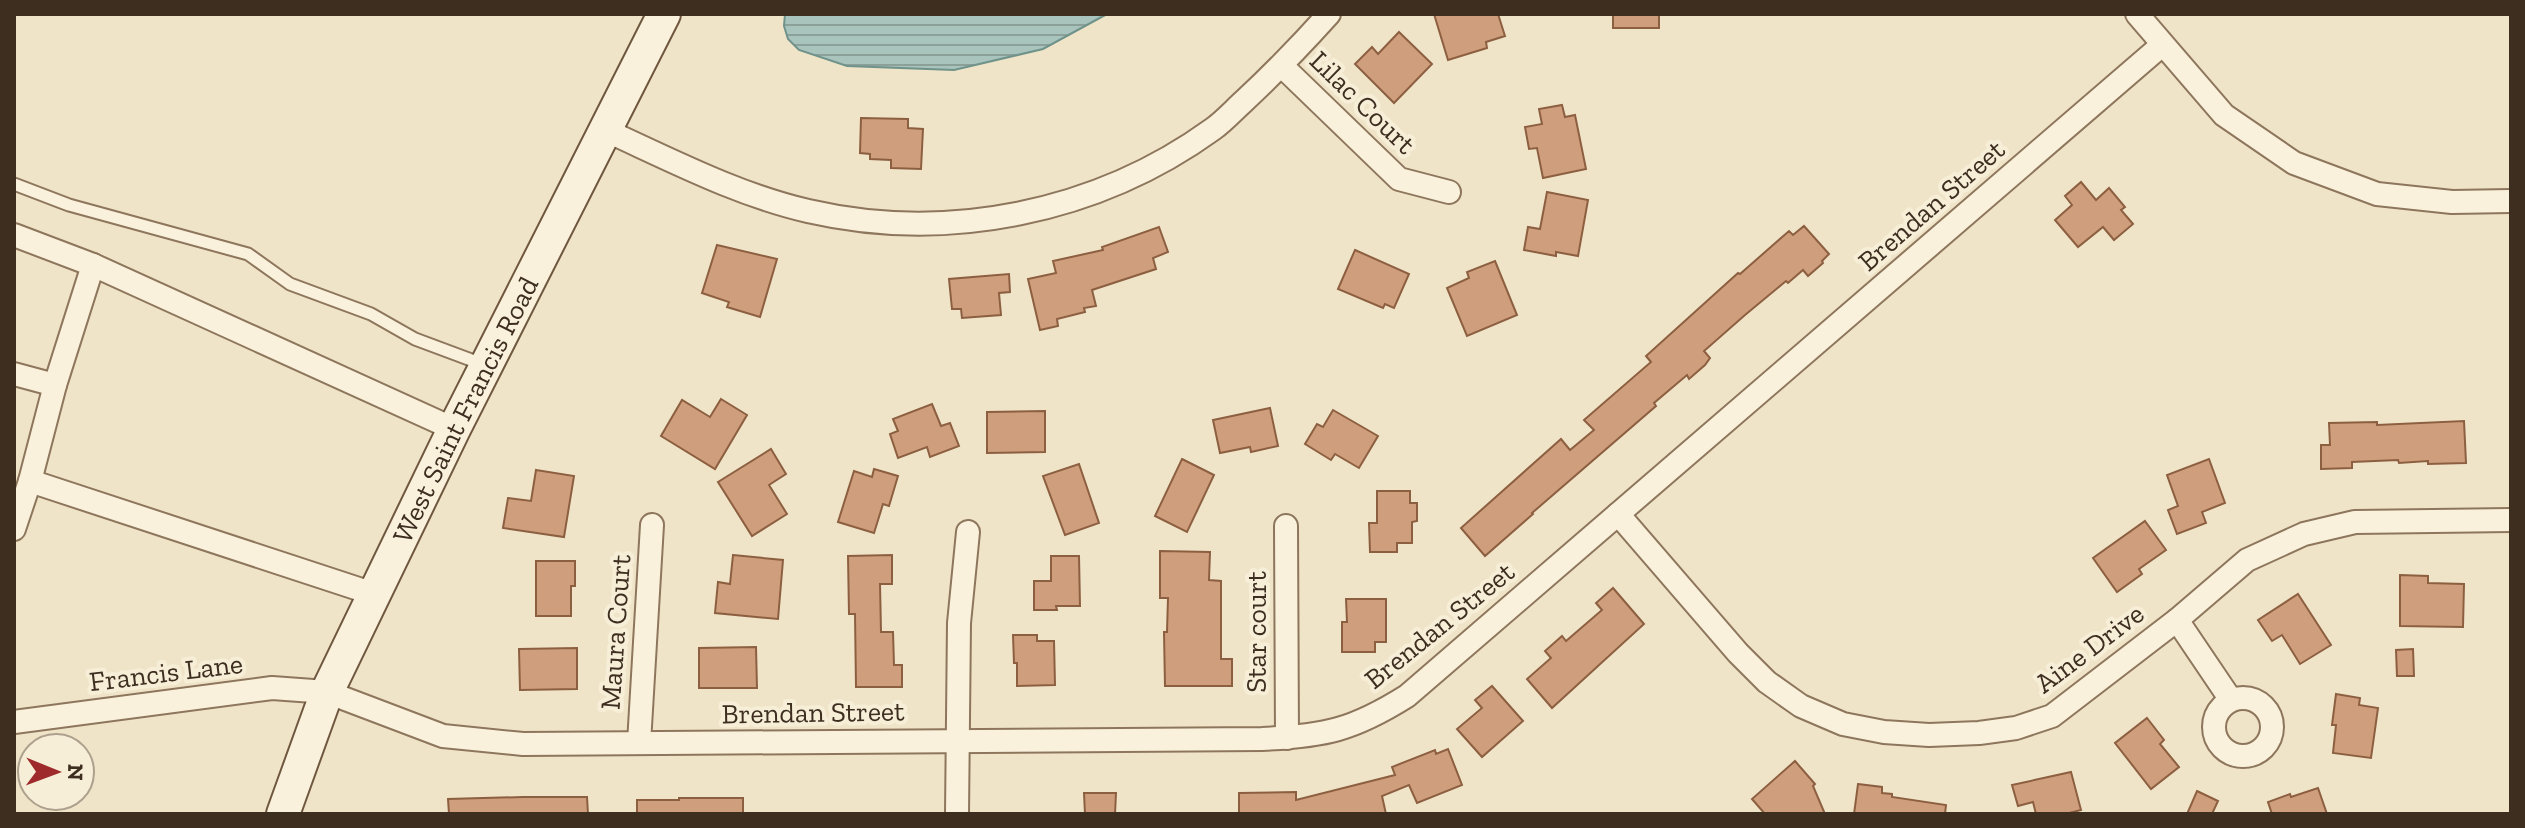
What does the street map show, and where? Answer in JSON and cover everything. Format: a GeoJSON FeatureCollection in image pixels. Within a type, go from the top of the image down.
{"type":"FeatureCollection","features":[{"type":"Feature","properties":{"kind":"street","name":"West Saint Francis Road"},"geometry":{"type":"LineString","coordinates":[[283,814],[327,692],[454,429],[664,14]]}},
{"type":"Feature","properties":{"kind":"street"},"geometry":{"type":"LineString","coordinates":[[605,130],[739,190],[805,211],[887,224],[961,224],[1036,211],[1096,192],[1156,165],[1214,128],[1282,66],[1329,14]]}},
{"type":"Feature","properties":{"kind":"street"},"geometry":{"type":"LineString","coordinates":[[2137,14],[2224,115],[2294,163],[2377,194],[2452,202],[2511,201]]}},
{"type":"Feature","properties":{"kind":"street","name":"Brendan Street"},"geometry":{"type":"LineString","coordinates":[[327,692],[443,736],[523,744],[1287,738],[1334,732],[1360,722],[1407,696],[2162,45]]}},
{"type":"Feature","properties":{"kind":"street","name":"Lilac Court"},"geometry":{"type":"LineString","coordinates":[[1282,66],[1399,179],[1449,192]]}},
{"type":"Feature","properties":{"kind":"street"},"geometry":{"type":"LineString","coordinates":[[14,235],[93,265],[454,429]]}},
{"type":"Feature","properties":{"kind":"street"},"geometry":{"type":"LineString","coordinates":[[14,529],[93,265]]}},
{"type":"Feature","properties":{"kind":"street"},"geometry":{"type":"LineString","coordinates":[[14,374],[55,385]]}},
{"type":"Feature","properties":{"kind":"street"},"geometry":{"type":"LineString","coordinates":[[30,481],[374,594]]}},
{"type":"Feature","properties":{"kind":"street","name":"Aine Drive"},"geometry":{"type":"LineString","coordinates":[[1618,514],[1738,653],[1767,682],[1818,715],[1865,729],[1906,734],[1979,733],[2016,728],[2052,716],[2177,620],[2247,560],[2304,534],[2355,522],[2511,520]]}},
{"type":"Feature","properties":{"kind":"street","name":"Maura Court"},"geometry":{"type":"LineString","coordinates":[[639,743],[652,525]]}},
{"type":"Feature","properties":{"kind":"street","name":"Star court"},"geometry":{"type":"LineString","coordinates":[[1286,526],[1287,738]]}},
{"type":"Feature","properties":{"kind":"street"},"geometry":{"type":"LineString","coordinates":[[957,814],[959,623],[968,532]]}},
{"type":"Feature","properties":{"kind":"street"},"geometry":{"type":"LineString","coordinates":[[2177,620],[2231,700]]}},
{"type":"Feature","properties":{"kind":"street","name":"Francis Lane"},"geometry":{"type":"LineString","coordinates":[[14,722],[272,688],[327,692]]}},
{"type":"Feature","properties":{"kind":"lane"},"geometry":{"type":"LineString","coordinates":[[14,184],[69,205],[248,254],[290,284],[371,314],[415,339],[486,366]]}},
{"type":"Feature","properties":{"kind":"water"},"geometry":{"type":"Polygon","coordinates":[[[785,14],[1107,14],[1043,49],[954,70],[847,66],[799,50],[788,39],[784,26],[785,14]]]}},
{"type":"Feature","properties":{"kind":"building"},"geometry":{"type":"Polygon","coordinates":[[[1434,14],[1498,14],[1505,36],[1486,42],[1487,48],[1448,60],[1434,14]]]}},
{"type":"Feature","properties":{"kind":"building"},"geometry":{"type":"Polygon","coordinates":[[[1613,14],[1659,14],[1659,28],[1613,28],[1613,14]]]}},
{"type":"Feature","properties":{"kind":"building"},"geometry":{"type":"Polygon","coordinates":[[[1399,32],[1432,64],[1394,103],[1355,64],[1372,47],[1378,54],[1399,32]]]}},
{"type":"Feature","properties":{"kind":"building"},"geometry":{"type":"Polygon","coordinates":[[[1562,105],[1565,117],[1575,115],[1586,169],[1543,178],[1537,148],[1529,149],[1525,127],[1542,124],[1539,109],[1562,105]]]}},
{"type":"Feature","properties":{"kind":"building"},"geometry":{"type":"Polygon","coordinates":[[[861,118],[908,119],[908,128],[923,129],[921,169],[891,168],[891,160],[870,159],[870,154],[860,153],[861,118]]]}},
{"type":"Feature","properties":{"kind":"building"},"geometry":{"type":"Polygon","coordinates":[[[2081,182],[2096,200],[2109,188],[2125,207],[2121,210],[2133,224],[2114,240],[2103,227],[2078,247],[2055,220],[2072,205],[2065,196],[2081,182]]]}},
{"type":"Feature","properties":{"kind":"building"},"geometry":{"type":"Polygon","coordinates":[[[1547,192],[1588,200],[1578,256],[1556,252],[1556,256],[1524,250],[1528,227],[1540,229],[1547,192]]]}},
{"type":"Feature","properties":{"kind":"building"},"geometry":{"type":"Polygon","coordinates":[[[1804,226],[1829,254],[1823,263],[1808,276],[1803,270],[1788,283],[1786,281],[1745,315],[1704,351],[1710,358],[1705,365],[1689,379],[1687,375],[1654,403],[1656,406],[1485,556],[1461,528],[1561,439],[1570,450],[1594,430],[1584,420],[1651,362],[1646,356],[1789,231],[1793,235],[1804,226]]]}},
{"type":"Feature","properties":{"kind":"building"},"geometry":{"type":"Polygon","coordinates":[[[1159,227],[1168,252],[1153,258],[1156,269],[1092,290],[1096,306],[1057,319],[1058,326],[1040,330],[1028,279],[1056,273],[1053,261],[1103,250],[1102,247],[1159,227]]]}},
{"type":"Feature","properties":{"kind":"building"},"geometry":{"type":"Polygon","coordinates":[[[717,245],[777,259],[760,317],[727,307],[729,302],[702,293],[717,245]]]}},
{"type":"Feature","properties":{"kind":"building"},"geometry":{"type":"Polygon","coordinates":[[[1355,250],[1409,274],[1394,308],[1385,304],[1383,308],[1338,289],[1355,250]]]}},
{"type":"Feature","properties":{"kind":"building"},"geometry":{"type":"Polygon","coordinates":[[[1495,261],[1517,315],[1467,336],[1447,288],[1469,278],[1467,272],[1495,261]]]}},
{"type":"Feature","properties":{"kind":"building"},"geometry":{"type":"Polygon","coordinates":[[[1009,274],[1010,292],[999,293],[1001,315],[962,318],[961,309],[952,309],[949,279],[1009,274]]]}},
{"type":"Feature","properties":{"kind":"building"},"geometry":{"type":"Polygon","coordinates":[[[721,399],[747,415],[715,469],[661,436],[682,400],[710,417],[721,399]]]}},
{"type":"Feature","properties":{"kind":"building"},"geometry":{"type":"Polygon","coordinates":[[[932,404],[941,426],[950,423],[959,446],[930,457],[927,447],[898,458],[890,434],[898,431],[893,419],[932,404]]]}},
{"type":"Feature","properties":{"kind":"building"},"geometry":{"type":"Polygon","coordinates":[[[1270,408],[1278,446],[1251,452],[1250,447],[1220,453],[1213,420],[1270,408]]]}},
{"type":"Feature","properties":{"kind":"building"},"geometry":{"type":"Polygon","coordinates":[[[1333,410],[1378,436],[1359,468],[1335,454],[1331,460],[1305,444],[1317,424],[1323,427],[1333,410]]]}},
{"type":"Feature","properties":{"kind":"building"},"geometry":{"type":"Polygon","coordinates":[[[1045,411],[1045,452],[987,453],[987,412],[1045,411]]]}},
{"type":"Feature","properties":{"kind":"building"},"geometry":{"type":"Polygon","coordinates":[[[2464,421],[2466,463],[2399,463],[2398,460],[2352,462],[2352,468],[2321,469],[2321,445],[2330,445],[2329,423],[2377,422],[2377,425],[2464,421]]]}},
{"type":"Feature","properties":{"kind":"building"},"geometry":{"type":"Polygon","coordinates":[[[771,449],[786,474],[769,485],[787,514],[752,536],[718,482],[771,449]]]}},
{"type":"Feature","properties":{"kind":"building"},"geometry":{"type":"Polygon","coordinates":[[[1182,459],[1214,475],[1187,532],[1155,516],[1182,459]]]}},
{"type":"Feature","properties":{"kind":"building"},"geometry":{"type":"Polygon","coordinates":[[[2209,459],[2225,503],[2202,512],[2206,523],[2177,534],[2168,510],[2178,506],[2167,475],[2209,459]]]}},
{"type":"Feature","properties":{"kind":"building"},"geometry":{"type":"Polygon","coordinates":[[[1079,464],[1099,523],[1065,535],[1043,476],[1079,464]]]}},
{"type":"Feature","properties":{"kind":"building"},"geometry":{"type":"Polygon","coordinates":[[[874,469],[898,476],[889,506],[883,504],[874,533],[838,522],[854,471],[872,477],[874,469]]]}},
{"type":"Feature","properties":{"kind":"building"},"geometry":{"type":"Polygon","coordinates":[[[536,470],[574,476],[564,537],[503,528],[508,498],[531,501],[536,470]]]}},
{"type":"Feature","properties":{"kind":"building"},"geometry":{"type":"Polygon","coordinates":[[[1377,491],[1410,491],[1410,503],[1417,503],[1417,521],[1412,522],[1412,543],[1397,543],[1397,552],[1370,552],[1369,523],[1377,523],[1377,491]]]}},
{"type":"Feature","properties":{"kind":"building"},"geometry":{"type":"Polygon","coordinates":[[[2145,521],[2166,550],[2139,569],[2142,574],[2117,592],[2093,558],[2145,521]]]}},
{"type":"Feature","properties":{"kind":"building"},"geometry":{"type":"Polygon","coordinates":[[[1160,551],[1210,552],[1209,580],[1221,581],[1221,659],[1232,659],[1232,686],[1165,686],[1164,632],[1167,632],[1168,598],[1160,598],[1160,551]]]}},
{"type":"Feature","properties":{"kind":"building"},"geometry":{"type":"Polygon","coordinates":[[[733,555],[783,560],[778,619],[715,613],[718,582],[730,584],[733,555]]]}},
{"type":"Feature","properties":{"kind":"building"},"geometry":{"type":"Polygon","coordinates":[[[892,555],[892,584],[880,584],[881,632],[893,632],[894,665],[902,665],[902,687],[856,687],[855,614],[849,614],[848,556],[892,555]]]}},
{"type":"Feature","properties":{"kind":"building"},"geometry":{"type":"Polygon","coordinates":[[[1051,556],[1079,556],[1080,606],[1034,610],[1034,581],[1051,581],[1051,556]]]}},
{"type":"Feature","properties":{"kind":"building"},"geometry":{"type":"Polygon","coordinates":[[[536,561],[575,561],[571,616],[536,616],[536,561]]]}},
{"type":"Feature","properties":{"kind":"building"},"geometry":{"type":"Polygon","coordinates":[[[2400,575],[2428,576],[2428,583],[2464,584],[2463,627],[2400,626],[2400,575]]]}},
{"type":"Feature","properties":{"kind":"building"},"geometry":{"type":"Polygon","coordinates":[[[1613,588],[1644,624],[1552,708],[1527,679],[1551,658],[1545,651],[1562,636],[1566,641],[1602,610],[1596,603],[1613,588]]]}},
{"type":"Feature","properties":{"kind":"building"},"geometry":{"type":"Polygon","coordinates":[[[2298,594],[2331,645],[2300,664],[2282,635],[2272,641],[2258,620],[2298,594]]]}},
{"type":"Feature","properties":{"kind":"building"},"geometry":{"type":"Polygon","coordinates":[[[1346,599],[1386,599],[1386,642],[1375,642],[1375,652],[1342,652],[1342,622],[1347,622],[1346,599]]]}},
{"type":"Feature","properties":{"kind":"building"},"geometry":{"type":"Polygon","coordinates":[[[1013,635],[1037,635],[1037,641],[1054,641],[1055,685],[1017,686],[1013,635]]]}},
{"type":"Feature","properties":{"kind":"building"},"geometry":{"type":"Polygon","coordinates":[[[756,647],[757,688],[699,688],[699,648],[756,647]]]}},
{"type":"Feature","properties":{"kind":"building"},"geometry":{"type":"Polygon","coordinates":[[[577,648],[577,689],[520,690],[519,649],[577,648]]]}},
{"type":"Feature","properties":{"kind":"building"},"geometry":{"type":"Polygon","coordinates":[[[2413,649],[2414,676],[2397,676],[2396,650],[2413,649]]]}},
{"type":"Feature","properties":{"kind":"building"},"geometry":{"type":"Polygon","coordinates":[[[1492,686],[1523,721],[1482,757],[1457,729],[1482,708],[1475,700],[1492,686]]]}},
{"type":"Feature","properties":{"kind":"building"},"geometry":{"type":"Polygon","coordinates":[[[2336,694],[2360,698],[2359,705],[2378,708],[2371,758],[2333,753],[2336,725],[2332,725],[2336,694]]]}},
{"type":"Feature","properties":{"kind":"building"},"geometry":{"type":"Polygon","coordinates":[[[2147,718],[2164,740],[2160,744],[2179,767],[2151,789],[2115,743],[2147,718]]]}},
{"type":"Feature","properties":{"kind":"building"},"geometry":{"type":"Polygon","coordinates":[[[1448,749],[1462,785],[1417,803],[1409,785],[1382,796],[1386,814],[1239,814],[1239,793],[1296,792],[1296,800],[1395,775],[1392,767],[1435,750],[1436,754],[1448,749]]]}},
{"type":"Feature","properties":{"kind":"building"},"geometry":{"type":"Polygon","coordinates":[[[1795,761],[1815,784],[1813,786],[1825,814],[1765,814],[1752,799],[1795,761]]]}},
{"type":"Feature","properties":{"kind":"building"},"geometry":{"type":"Polygon","coordinates":[[[2071,772],[2081,810],[2065,814],[2036,814],[2033,802],[2018,806],[2012,785],[2071,772]]]}},
{"type":"Feature","properties":{"kind":"building"},"geometry":{"type":"Polygon","coordinates":[[[1858,784],[1882,787],[1882,793],[1892,794],[1892,797],[1946,805],[1945,814],[1854,814],[1858,784]]]}},
{"type":"Feature","properties":{"kind":"building"},"geometry":{"type":"Polygon","coordinates":[[[2318,788],[2327,814],[2272,814],[2268,802],[2318,788]]]}},
{"type":"Feature","properties":{"kind":"building"},"geometry":{"type":"Polygon","coordinates":[[[2197,791],[2218,801],[2212,814],[2187,814],[2197,791]]]}},
{"type":"Feature","properties":{"kind":"building"},"geometry":{"type":"Polygon","coordinates":[[[1084,793],[1116,793],[1115,814],[1085,814],[1084,793]]]}},
{"type":"Feature","properties":{"kind":"building"},"geometry":{"type":"Polygon","coordinates":[[[587,797],[588,814],[449,814],[448,799],[587,797]]]}},
{"type":"Feature","properties":{"kind":"building"},"geometry":{"type":"Polygon","coordinates":[[[743,798],[743,814],[637,814],[637,800],[743,798]]]}}]}
